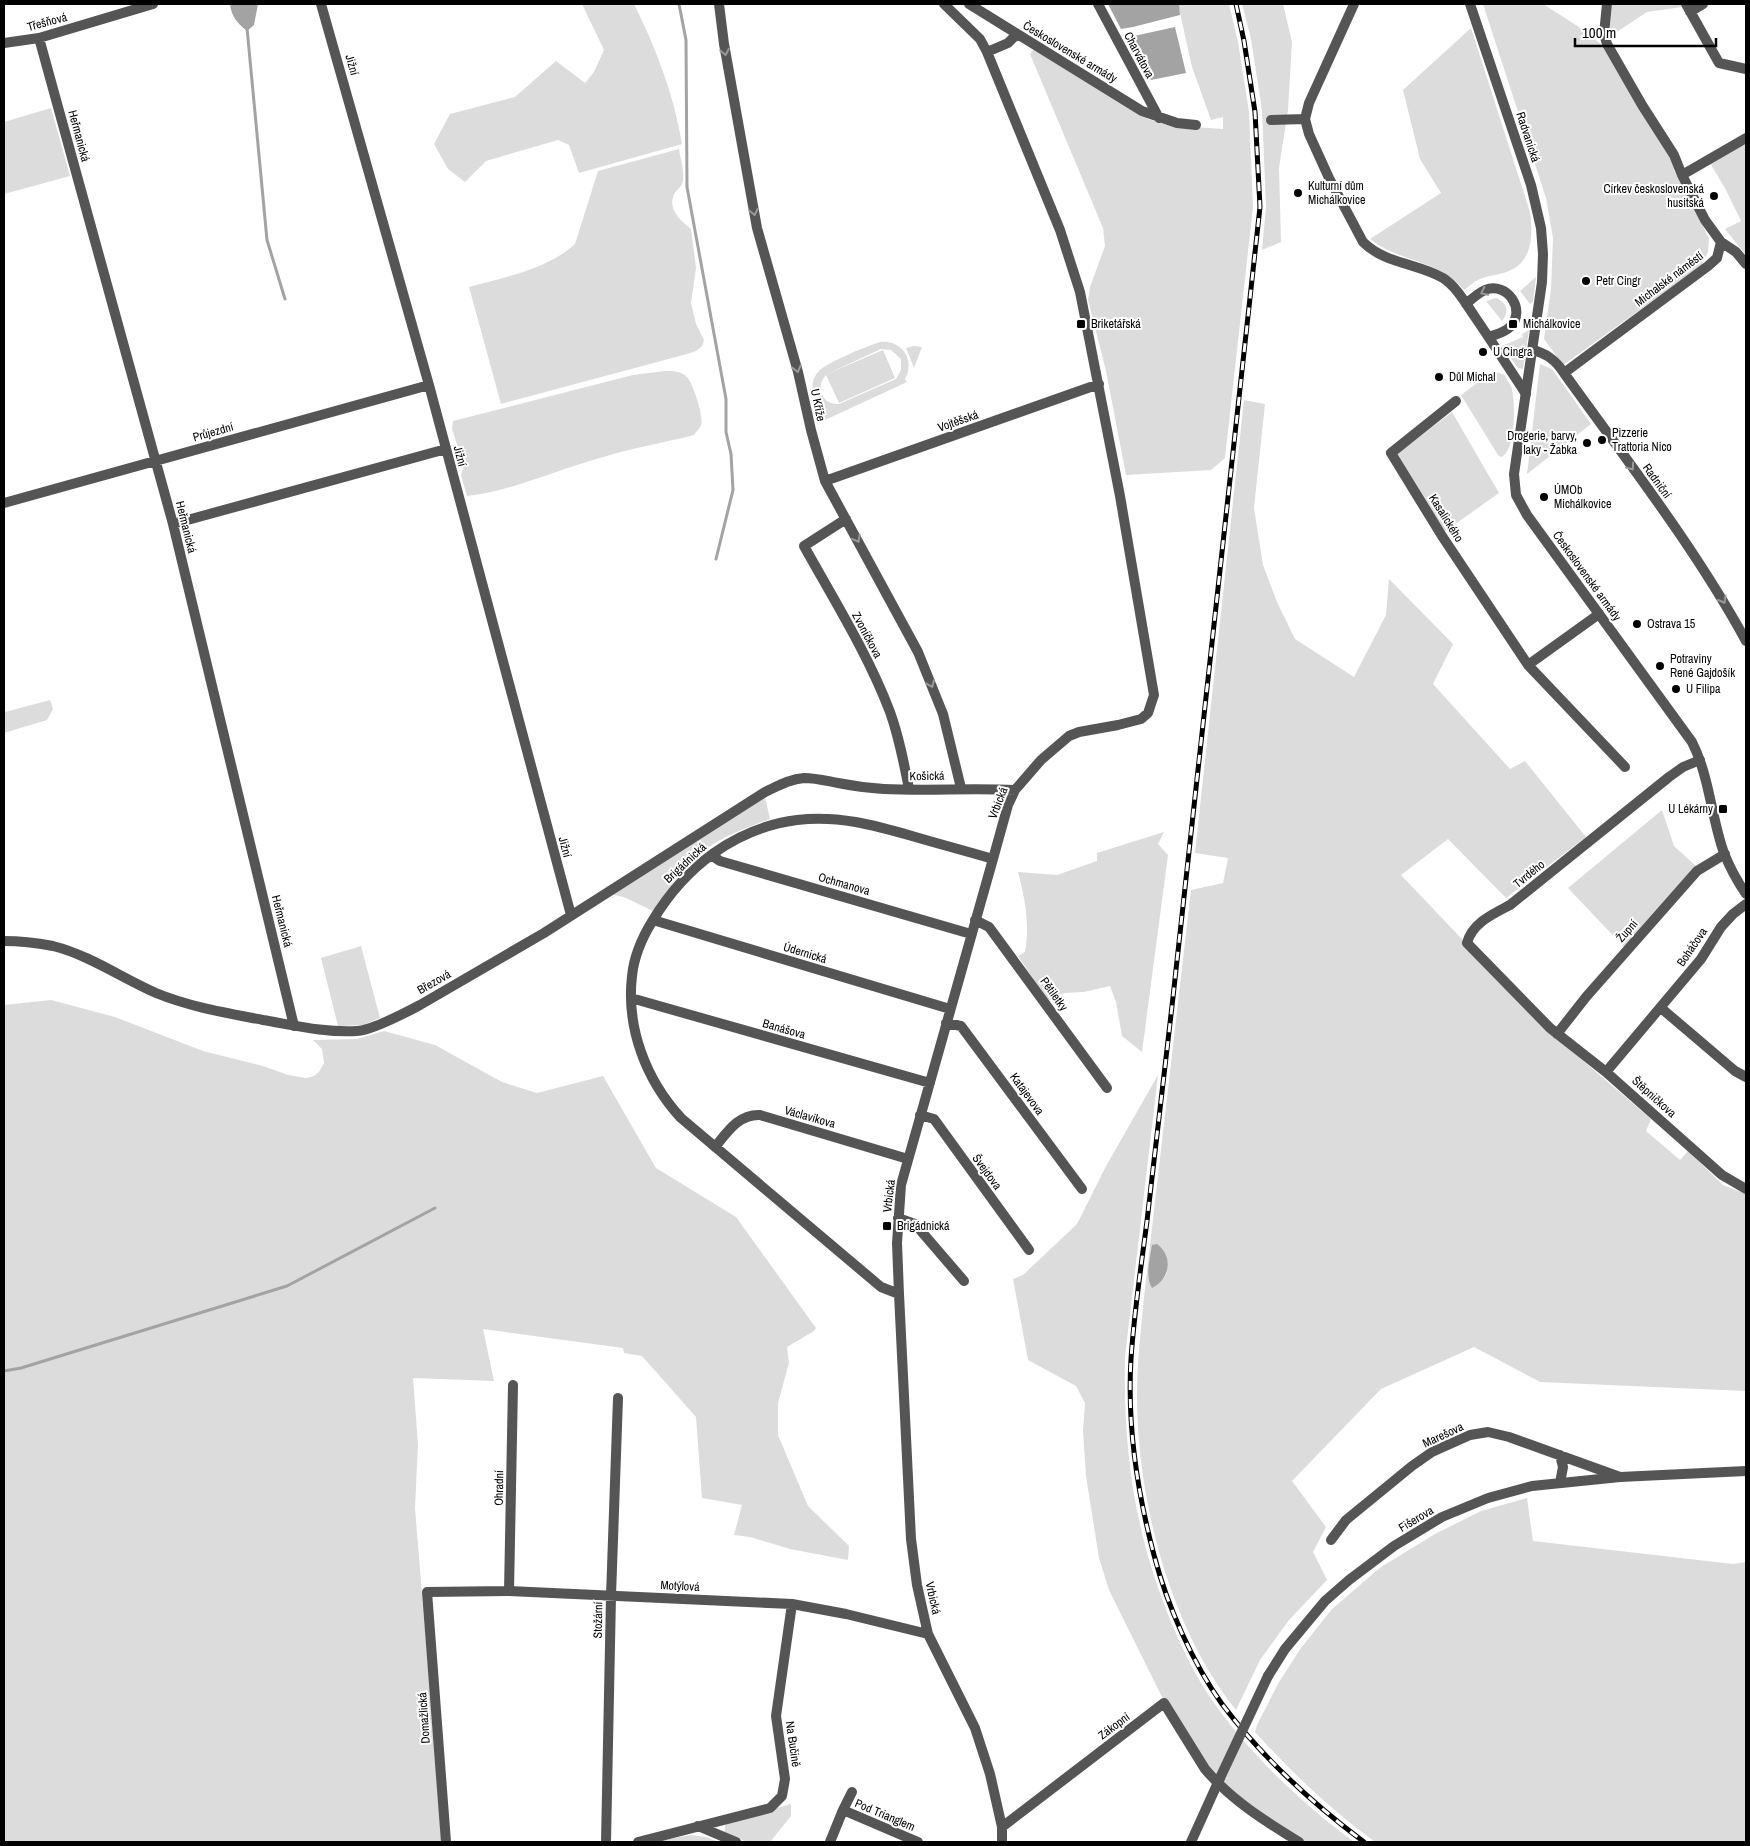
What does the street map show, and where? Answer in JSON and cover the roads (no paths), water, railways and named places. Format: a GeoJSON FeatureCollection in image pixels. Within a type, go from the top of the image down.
{"type":"FeatureCollection","features":[{"type":"Feature","properties":{"kind":"street","name":"Třešňová"},"geometry":{"type":"LineString","coordinates":[[4,43],[38,38],[153,4]]}},
{"type":"Feature","properties":{"kind":"street","name":"Jižní"},"geometry":{"type":"LineString","coordinates":[[321,4],[429,385],[571,915]]}},
{"type":"Feature","properties":{"kind":"street","name":"U Kříže"},"geometry":{"type":"LineString","coordinates":[[719,4],[724,44],[757,228],[798,372],[810,430],[825,481],[907,630],[921,660],[943,714],[961,788]]}},
{"type":"Feature","properties":{"kind":"street"},"geometry":{"type":"LineString","coordinates":[[944,4],[976,34],[986,52],[1052,208],[1071,260],[1080,292],[1099,384]]}},
{"type":"Feature","properties":{"kind":"street","name":"Československé armády"},"geometry":{"type":"LineString","coordinates":[[970,4],[1142,111],[1177,124],[1196,125]]}},
{"type":"Feature","properties":{"kind":"street","name":"Charvátova"},"geometry":{"type":"LineString","coordinates":[[1098,4],[1158,118]]}},
{"type":"Feature","properties":{"kind":"street"},"geometry":{"type":"LineString","coordinates":[[1354,4],[1309,102],[1305,118],[1313,143],[1363,242],[1382,256],[1431,272],[1445,279],[1466,304],[1526,394]]}},
{"type":"Feature","properties":{"kind":"street","name":"Radvanická"},"geometry":{"type":"LineString","coordinates":[[1470,4],[1537,205],[1542,241],[1542,282]]}},
{"type":"Feature","properties":{"kind":"street"},"geometry":{"type":"LineString","coordinates":[[1607,4],[1604,34],[1610,49],[1642,105],[1674,155],[1705,220],[1721,242],[1736,252],[1746,264]]}},
{"type":"Feature","properties":{"kind":"street"},"geometry":{"type":"LineString","coordinates":[[1703,4],[1688,8],[1719,63],[1746,69]]}},
{"type":"Feature","properties":{"kind":"street"},"geometry":{"type":"LineString","coordinates":[[986,52],[1008,43],[1017,34]]}},
{"type":"Feature","properties":{"kind":"street","name":"Heřmanická"},"geometry":{"type":"LineString","coordinates":[[38,38],[173,524],[294,1026]]}},
{"type":"Feature","properties":{"kind":"street"},"geometry":{"type":"LineString","coordinates":[[1271,120],[1305,118]]}},
{"type":"Feature","properties":{"kind":"street"},"geometry":{"type":"LineString","coordinates":[[1682,175],[1746,138]]}},
{"type":"Feature","properties":{"kind":"street","name":"Michalské náměstí"},"geometry":{"type":"LineString","coordinates":[[1564,373],[1708,266],[1716,258],[1721,242]]}},
{"type":"Feature","properties":{"kind":"street","name":"Československé armády"},"geometry":{"type":"LineString","coordinates":[[1542,282],[1513,477],[1516,495],[1528,515],[1682,728],[1700,760],[1725,854],[1746,894]]}},
{"type":"Feature","properties":{"kind":"street"},"geometry":{"type":"LineString","coordinates":[[1466,304],[1485,290],[1491,289],[1504,291],[1513,299],[1516,312],[1513,324],[1503,332],[1489,337]]}},
{"type":"Feature","properties":{"kind":"street","name":"Radniční"},"geometry":{"type":"LineString","coordinates":[[1532,350],[1548,356],[1558,364],[1718,591],[1746,641]]}},
{"type":"Feature","properties":{"kind":"street","name":"Vojtěšská"},"geometry":{"type":"LineString","coordinates":[[825,481],[1099,384]]}},
{"type":"Feature","properties":{"kind":"street","name":"Vrbická"},"geometry":{"type":"LineString","coordinates":[[1002,1842],[1002,1827],[990,1774],[975,1728],[928,1634],[917,1585],[911,1539],[899,1294],[898,1218],[901,1185],[920,1115],[992,859],[1008,805],[1015,790],[1041,760],[1069,736],[1079,732],[1141,719],[1148,713],[1154,695],[1099,384]]}},
{"type":"Feature","properties":{"kind":"street","name":"Průjezdní"},"geometry":{"type":"LineString","coordinates":[[4,503],[429,385]]}},
{"type":"Feature","properties":{"kind":"street","name":"Kasalického"},"geometry":{"type":"LineString","coordinates":[[1456,401],[1391,452],[1442,536],[1528,665],[1624,768]]}},
{"type":"Feature","properties":{"kind":"street"},"geometry":{"type":"LineString","coordinates":[[173,524],[446,449]]}},
{"type":"Feature","properties":{"kind":"street","name":"Zvoníčkova"},"geometry":{"type":"LineString","coordinates":[[846,519],[804,546],[855,638],[880,688],[902,750],[909,789]]}},
{"type":"Feature","properties":{"kind":"street"},"geometry":{"type":"LineString","coordinates":[[1528,665],[1599,614]]}},
{"type":"Feature","properties":{"kind":"street","name":"Tvrdého"},"geometry":{"type":"LineString","coordinates":[[1544,1023],[1467,943],[1469,937],[1484,919],[1510,906],[1669,777],[1684,767],[1700,760]]}},
{"type":"Feature","properties":{"kind":"street","name":"Březová"},"geometry":{"type":"LineString","coordinates":[[4,941],[54,947],[88,959],[158,994],[200,1008],[294,1026],[326,1030],[359,1031],[401,1016],[571,915],[765,792],[789,780],[805,778],[824,779],[839,783]]}},
{"type":"Feature","properties":{"kind":"street","name":"Košická"},"geometry":{"type":"LineString","coordinates":[[839,783],[883,789],[961,788],[1015,790]]}},
{"type":"Feature","properties":{"kind":"street","name":"Brigádnická"},"geometry":{"type":"LineString","coordinates":[[899,1294],[881,1287],[681,1118],[669,1105],[644,1060],[631,1016],[632,975],[636,956],[646,932],[676,886],[710,855],[731,841],[776,824],[815,818],[840,819],[870,824],[992,859]]}},
{"type":"Feature","properties":{"kind":"street","name":"Župní"},"geometry":{"type":"LineString","coordinates":[[1557,1034],[1586,997],[1697,871],[1725,854]]}},
{"type":"Feature","properties":{"kind":"street","name":"Ochmanova"},"geometry":{"type":"LineString","coordinates":[[710,855],[720,861],[972,934]]}},
{"type":"Feature","properties":{"kind":"street","name":"Boháčova"},"geometry":{"type":"LineString","coordinates":[[1606,1072],[1702,959],[1721,927],[1746,904]]}},
{"type":"Feature","properties":{"kind":"street","name":"Údernická"},"geometry":{"type":"LineString","coordinates":[[653,920],[950,1009]]}},
{"type":"Feature","properties":{"kind":"street","name":"Pětiletky"},"geometry":{"type":"LineString","coordinates":[[975,920],[989,927],[1107,1088]]}},
{"type":"Feature","properties":{"kind":"street","name":"Banášova"},"geometry":{"type":"LineString","coordinates":[[631,998],[930,1083]]}},
{"type":"Feature","properties":{"kind":"street"},"geometry":{"type":"LineString","coordinates":[[1661,1008],[1736,1071],[1746,1077]]}},
{"type":"Feature","properties":{"kind":"street","name":"Katajevova"},"geometry":{"type":"LineString","coordinates":[[946,1023],[962,1026],[1082,1189]]}},
{"type":"Feature","properties":{"kind":"street","name":"Štěpničkova"},"geometry":{"type":"LineString","coordinates":[[1544,1023],[1606,1072],[1722,1175],[1746,1189]]}},
{"type":"Feature","properties":{"kind":"street","name":"Václavíkova"},"geometry":{"type":"LineString","coordinates":[[715,1146],[740,1119],[752,1115],[908,1159]]}},
{"type":"Feature","properties":{"kind":"street","name":"Švejdova"},"geometry":{"type":"LineString","coordinates":[[920,1115],[934,1119],[1029,1250]]}},
{"type":"Feature","properties":{"kind":"street"},"geometry":{"type":"LineString","coordinates":[[898,1218],[915,1224],[964,1281]]}},
{"type":"Feature","properties":{"kind":"street","name":"Ohradní"},"geometry":{"type":"LineString","coordinates":[[510,1591],[513,1385]]}},
{"type":"Feature","properties":{"kind":"street","name":"Stožární"},"geometry":{"type":"LineString","coordinates":[[606,1842],[611,1596],[618,1398]]}},
{"type":"Feature","properties":{"kind":"street","name":"Marešova"},"geometry":{"type":"LineString","coordinates":[[1331,1540],[1346,1520],[1412,1466],[1432,1452],[1470,1435],[1488,1432],[1502,1435],[1620,1477]]}},
{"type":"Feature","properties":{"kind":"street"},"geometry":{"type":"LineString","coordinates":[[1560,1455],[1562,1467],[1560,1483]]}},
{"type":"Feature","properties":{"kind":"street","name":"Fišerova"},"geometry":{"type":"LineString","coordinates":[[1191,1842],[1268,1676],[1285,1649],[1325,1601],[1394,1546],[1442,1517],[1488,1498],[1532,1486],[1620,1477],[1746,1471]]}},
{"type":"Feature","properties":{"kind":"street","name":"Motýlová"},"geometry":{"type":"LineString","coordinates":[[427,1592],[510,1591],[792,1604],[928,1634]]}},
{"type":"Feature","properties":{"kind":"street","name":"Domažlická"},"geometry":{"type":"LineString","coordinates":[[427,1592],[446,1842]]}},
{"type":"Feature","properties":{"kind":"street","name":"Na Bučině"},"geometry":{"type":"LineString","coordinates":[[638,1842],[770,1808],[782,1796],[785,1779],[776,1716],[792,1604]]}},
{"type":"Feature","properties":{"kind":"street","name":"Zákopní"},"geometry":{"type":"LineString","coordinates":[[1002,1827],[1164,1703],[1205,1769],[1219,1780]]}},
{"type":"Feature","properties":{"kind":"street"},"geometry":{"type":"LineString","coordinates":[[1219,1780],[1258,1817],[1299,1842]]}},
{"type":"Feature","properties":{"kind":"street","name":"Pod Trianglem"},"geometry":{"type":"LineString","coordinates":[[830,1842],[852,1792]]}},
{"type":"Feature","properties":{"kind":"street","name":"Pod Trianglem"},"geometry":{"type":"LineString","coordinates":[[843,1810],[918,1842]]}},
{"type":"Feature","properties":{"kind":"street"},"geometry":{"type":"LineString","coordinates":[[698,1826],[736,1842]]}},
{"type":"Feature","properties":{"kind":"waterway"},"geometry":{"type":"LineString","coordinates":[[679,4],[686,40],[687,187],[726,399],[726,432],[731,454],[733,490],[716,559]]}},
{"type":"Feature","properties":{"kind":"waterway"},"geometry":{"type":"LineString","coordinates":[[247,28],[267,240],[285,299]]}},
{"type":"Feature","properties":{"kind":"waterway"},"geometry":{"type":"LineString","coordinates":[[4,1371],[21,1368],[287,1286],[435,1208]]}},
{"type":"Feature","properties":{"kind":"railway"},"geometry":{"type":"LineString","coordinates":[[1236,4],[1255,112],[1260,207],[1172,1006],[1134,1324],[1130,1384],[1132,1433],[1138,1482],[1159,1574],[1173,1613],[1191,1652],[1211,1688],[1237,1723],[1270,1760],[1325,1811],[1364,1842]]}},
{"type":"Feature","properties":{"kind":"place","name":"Kulturní dům Michálkovice"},"geometry":{"type":"Point","coordinates":[1298,193]}},
{"type":"Feature","properties":{"kind":"place","name":"Církev československá husitská"},"geometry":{"type":"Point","coordinates":[1714,196]}},
{"type":"Feature","properties":{"kind":"place","name":"Petr Cingr"},"geometry":{"type":"Point","coordinates":[1586,281]}},
{"type":"Feature","properties":{"kind":"place","name":"Briketářská"},"geometry":{"type":"Point","coordinates":[1081,324]}},
{"type":"Feature","properties":{"kind":"place","name":"Michálkovice"},"geometry":{"type":"Point","coordinates":[1513,324]}},
{"type":"Feature","properties":{"kind":"place","name":"U Cingra"},"geometry":{"type":"Point","coordinates":[1483,352]}},
{"type":"Feature","properties":{"kind":"place","name":"Důl Michal"},"geometry":{"type":"Point","coordinates":[1439,377]}},
{"type":"Feature","properties":{"kind":"place","name":"Pizzerie Trattoria Nico"},"geometry":{"type":"Point","coordinates":[1602,440]}},
{"type":"Feature","properties":{"kind":"place","name":"Drogerie, barvy, laky - Žabka"},"geometry":{"type":"Point","coordinates":[1587,443]}},
{"type":"Feature","properties":{"kind":"place","name":"ÚMOb Michálkovice"},"geometry":{"type":"Point","coordinates":[1544,497]}},
{"type":"Feature","properties":{"kind":"place","name":"Ostrava 15"},"geometry":{"type":"Point","coordinates":[1637,624]}},
{"type":"Feature","properties":{"kind":"place","name":"Potraviny René Gajdošík"},"geometry":{"type":"Point","coordinates":[1660,666]}},
{"type":"Feature","properties":{"kind":"place","name":"U Filipa"},"geometry":{"type":"Point","coordinates":[1676,689]}},
{"type":"Feature","properties":{"kind":"place","name":"U Lékárny"},"geometry":{"type":"Point","coordinates":[1723,809]}},
{"type":"Feature","properties":{"kind":"place","name":"Brigádnická"},"geometry":{"type":"Point","coordinates":[887,1226]}}]}
